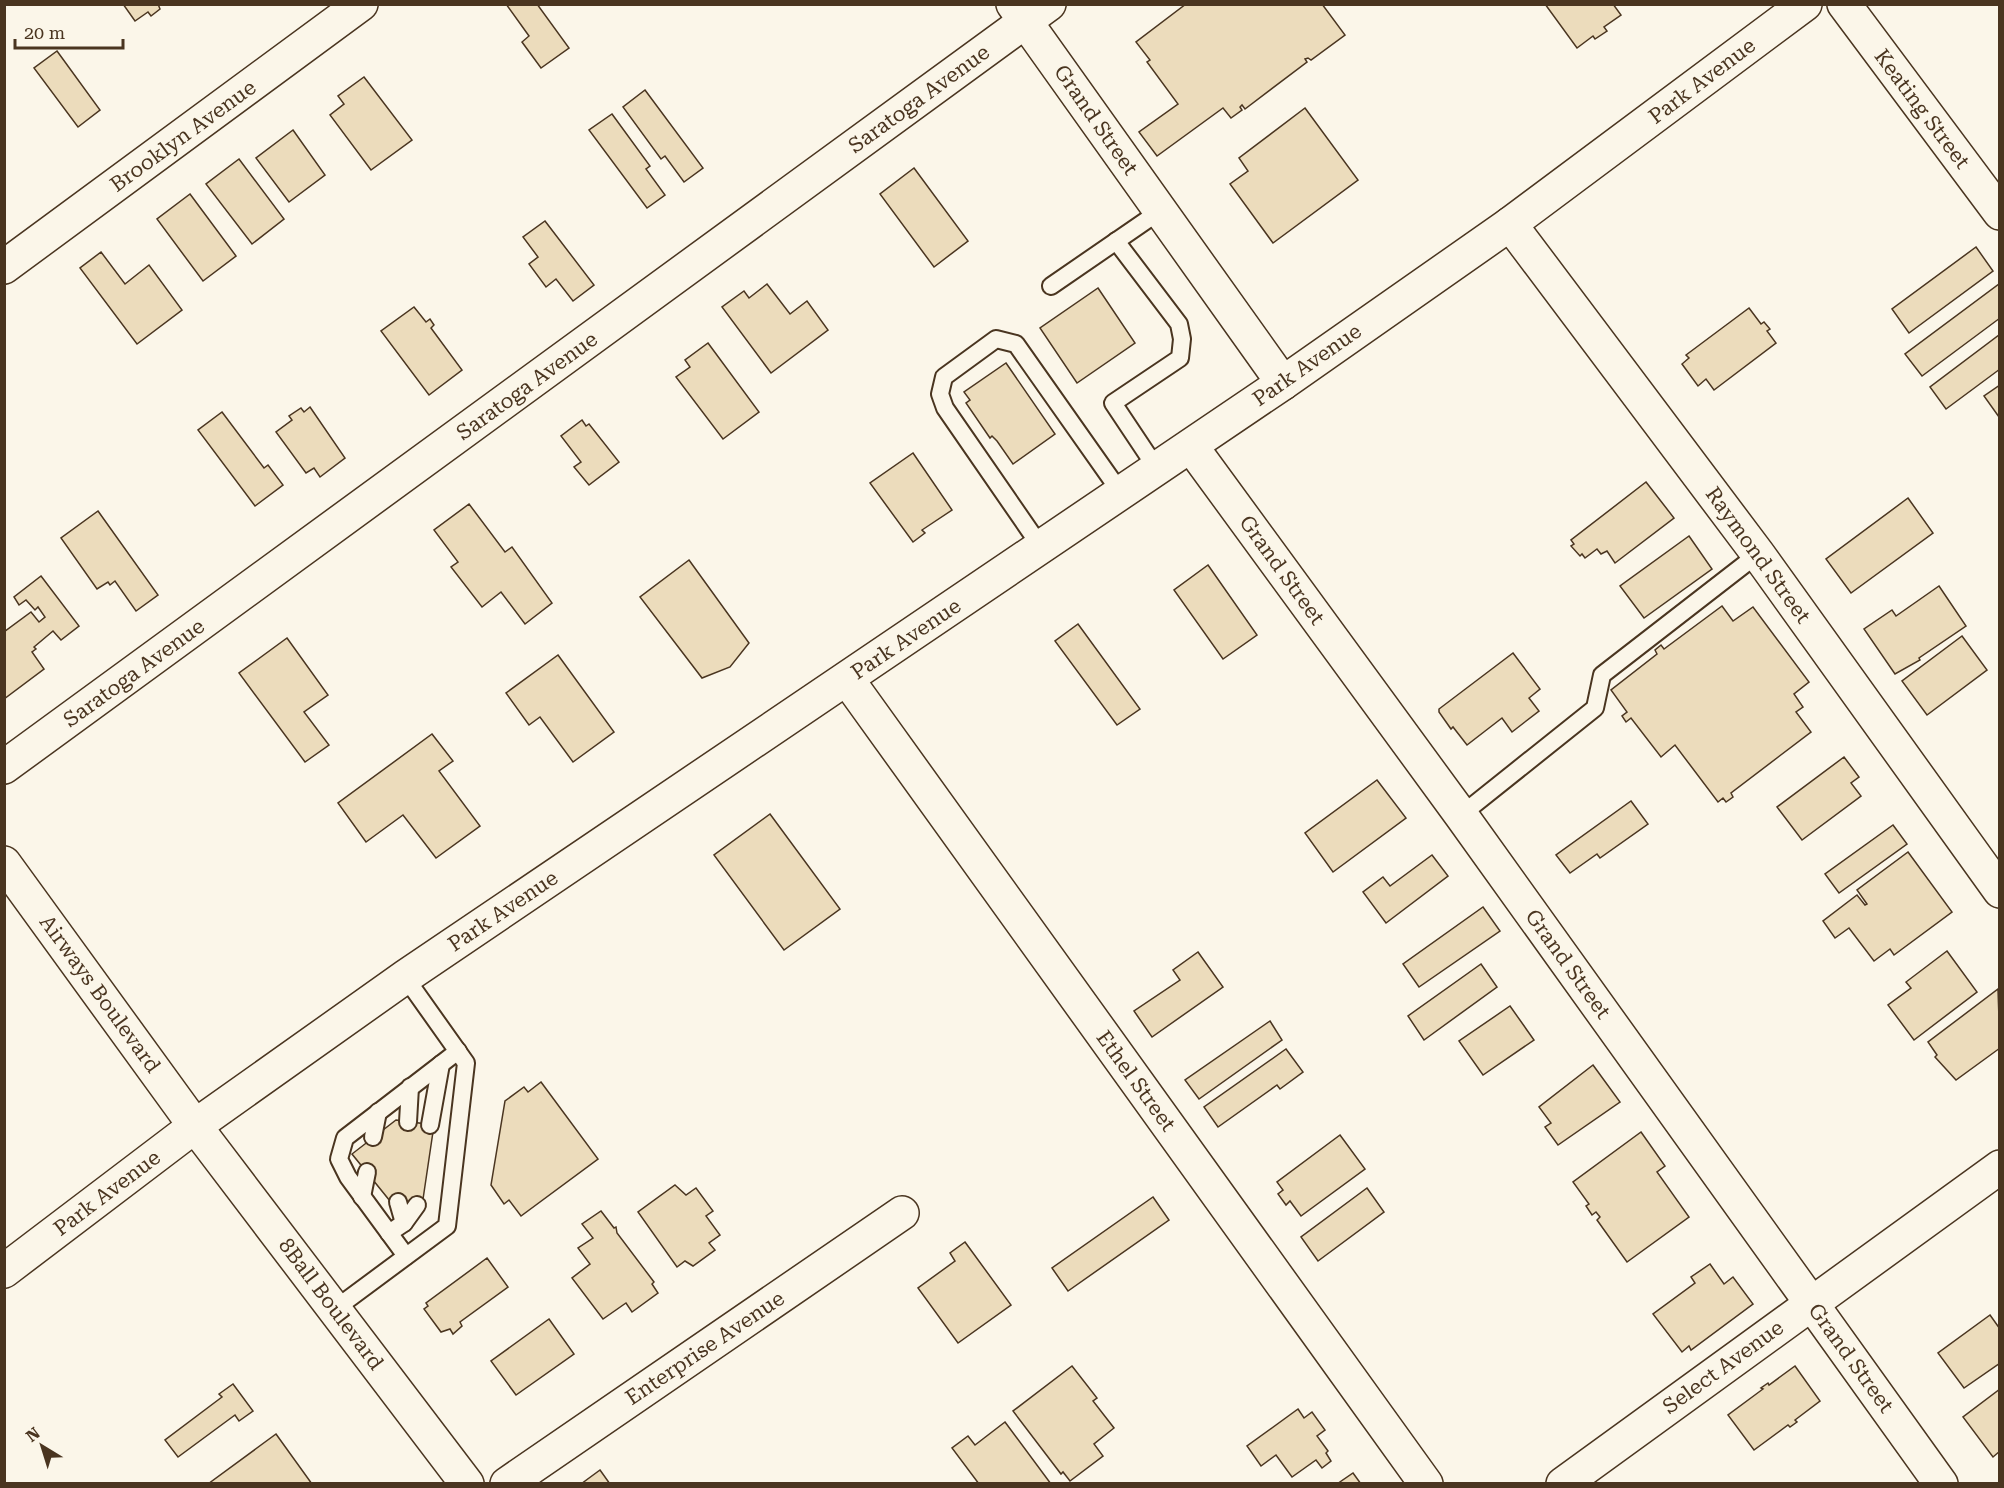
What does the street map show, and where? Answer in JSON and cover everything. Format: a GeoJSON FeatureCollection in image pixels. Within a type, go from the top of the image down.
{"type":"FeatureCollection","features":[{"type":"Feature","properties":{"kind":"street","name":"Brooklyn Avenue"},"geometry":{"type":"LineString","coordinates":[[4,267],[361,4]]}},
{"type":"Feature","properties":{"kind":"street","name":"Park Avenue"},"geometry":{"type":"LineString","coordinates":[[4,1271],[195,1126],[405,977],[1191,446],[1510,224],[1805,4]]}},
{"type":"Feature","properties":{"kind":"street","name":"Keating Street"},"geometry":{"type":"LineString","coordinates":[[1844,4],[2000,213]]}},
{"type":"Feature","properties":{"kind":"street","name":"Grand Street"},"geometry":{"type":"LineString","coordinates":[[1029,10],[1160,211],[1283,383]]}},
{"type":"Feature","properties":{"kind":"street","name":"Saratoga Avenue"},"geometry":{"type":"LineString","coordinates":[[4,767],[1029,10]]}},
{"type":"Feature","properties":{"kind":"street","name":"Raymond Street"},"geometry":{"type":"LineString","coordinates":[[1510,224],[1758,554],[2000,891]]}},
{"type":"Feature","properties":{"kind":"street","name":"Grand Street"},"geometry":{"type":"LineString","coordinates":[[1191,446],[1461,815],[1941,1484]]}},
{"type":"Feature","properties":{"kind":"street","name":"Ethel Street"},"geometry":{"type":"LineString","coordinates":[[848,679],[1425,1484]]}},
{"type":"Feature","properties":{"kind":"street","name":"Airways Boulevard"},"geometry":{"type":"LineString","coordinates":[[4,863],[195,1126]]}},
{"type":"Feature","properties":{"kind":"street","name":"8Ball Boulevard"},"geometry":{"type":"LineString","coordinates":[[195,1126],[467,1484]]}},
{"type":"Feature","properties":{"kind":"street","name":"Select Avenue"},"geometry":{"type":"LineString","coordinates":[[1563,1484],[2000,1167]]}},
{"type":"Feature","properties":{"kind":"street","name":"Enterprise Avenue"},"geometry":{"type":"LineString","coordinates":[[507,1484],[902,1213]]}},
{"type":"Feature","properties":{"kind":"lane"},"geometry":{"type":"LineString","coordinates":[[1051,286],[1160,211]]}},
{"type":"Feature","properties":{"kind":"lane"},"geometry":{"type":"LineString","coordinates":[[1116,241],[1179,324],[1182,339],[1180,358],[1113,403],[1157,469]]}},
{"type":"Feature","properties":{"kind":"lane"},"geometry":{"type":"LineString","coordinates":[[1041,547],[945,408],[940,394],[944,377],[996,339],[1016,344],[1121,493]]}},
{"type":"Feature","properties":{"kind":"lane"},"geometry":{"type":"LineString","coordinates":[[1461,815],[1595,708],[1602,675],[1758,554]]}},
{"type":"Feature","properties":{"kind":"lane"},"geometry":{"type":"LineString","coordinates":[[335,1309],[447,1226],[466,1063],[405,977]]}},
{"type":"Feature","properties":{"kind":"lane"},"geometry":{"type":"LineString","coordinates":[[406,1256],[362,1197],[339,1159],[345,1138],[458,1051]]}},
{"type":"Feature","properties":{"kind":"lane"},"geometry":{"type":"LineString","coordinates":[[430,1125],[441,1064]]}},
{"type":"Feature","properties":{"kind":"lane"},"geometry":{"type":"LineString","coordinates":[[408,1122],[410,1087]]}},
{"type":"Feature","properties":{"kind":"lane"},"geometry":{"type":"LineString","coordinates":[[373,1137],[378,1112]]}},
{"type":"Feature","properties":{"kind":"lane"},"geometry":{"type":"LineString","coordinates":[[362,1197],[367,1172]]}},
{"type":"Feature","properties":{"kind":"lane"},"geometry":{"type":"LineString","coordinates":[[398,1202],[404,1222]]}},
{"type":"Feature","properties":{"kind":"lane"},"geometry":{"type":"LineString","coordinates":[[389,1233],[404,1222],[417,1205]]}},
{"type":"Feature","properties":{"kind":"building"},"geometry":{"type":"Polygon","coordinates":[[[123,4],[158,4],[160,9],[151,16],[148,12],[135,21],[123,4]]]}},
{"type":"Feature","properties":{"kind":"building"},"geometry":{"type":"Polygon","coordinates":[[[506,4],[537,4],[569,48],[541,68],[522,42],[529,36],[506,4]]]}},
{"type":"Feature","properties":{"kind":"building"},"geometry":{"type":"Polygon","coordinates":[[[1186,4],[1322,4],[1345,35],[1311,60],[1305,59],[1307,62],[1245,109],[1242,105],[1240,107],[1242,110],[1231,118],[1223,108],[1157,156],[1139,132],[1178,104],[1147,62],[1150,60],[1136,42],[1186,4]]]}},
{"type":"Feature","properties":{"kind":"building"},"geometry":{"type":"Polygon","coordinates":[[[1545,4],[1613,4],[1621,15],[1604,27],[1607,31],[1595,39],[1593,36],[1577,48],[1545,4]]]}},
{"type":"Feature","properties":{"kind":"building"},"geometry":{"type":"Polygon","coordinates":[[[57,51],[100,110],[78,127],[34,68],[57,51]]]}},
{"type":"Feature","properties":{"kind":"building"},"geometry":{"type":"Polygon","coordinates":[[[364,77],[412,140],[371,170],[330,115],[344,104],[338,96],[364,77]]]}},
{"type":"Feature","properties":{"kind":"building"},"geometry":{"type":"Polygon","coordinates":[[[645,90],[703,168],[684,182],[665,156],[661,159],[623,107],[645,90]]]}},
{"type":"Feature","properties":{"kind":"building"},"geometry":{"type":"Polygon","coordinates":[[[1305,108],[1358,180],[1273,243],[1230,184],[1248,171],[1239,158],[1305,108]]]}},
{"type":"Feature","properties":{"kind":"building"},"geometry":{"type":"Polygon","coordinates":[[[612,114],[650,166],[646,169],[665,195],[647,208],[589,130],[612,114]]]}},
{"type":"Feature","properties":{"kind":"building"},"geometry":{"type":"Polygon","coordinates":[[[293,130],[325,175],[289,202],[256,158],[293,130]]]}},
{"type":"Feature","properties":{"kind":"building"},"geometry":{"type":"Polygon","coordinates":[[[239,159],[284,219],[252,244],[206,184],[239,159]]]}},
{"type":"Feature","properties":{"kind":"building"},"geometry":{"type":"Polygon","coordinates":[[[914,168],[968,241],[934,267],[880,194],[914,168]]]}},
{"type":"Feature","properties":{"kind":"building"},"geometry":{"type":"Polygon","coordinates":[[[190,194],[236,256],[203,281],[157,219],[190,194]]]}},
{"type":"Feature","properties":{"kind":"building"},"geometry":{"type":"Polygon","coordinates":[[[545,221],[594,285],[573,301],[556,279],[546,287],[529,264],[538,257],[523,237],[545,221]]]}},
{"type":"Feature","properties":{"kind":"building"},"geometry":{"type":"Polygon","coordinates":[[[1976,247],[1993,271],[1909,333],[1892,309],[1976,247]]]}},
{"type":"Feature","properties":{"kind":"building"},"geometry":{"type":"Polygon","coordinates":[[[101,252],[125,284],[149,265],[182,310],[137,344],[80,268],[101,252]]]}},
{"type":"Feature","properties":{"kind":"building"},"geometry":{"type":"Polygon","coordinates":[[[767,284],[790,314],[807,301],[828,330],[771,373],[722,307],[744,291],[749,298],[767,284]]]}},
{"type":"Feature","properties":{"kind":"building"},"geometry":{"type":"Polygon","coordinates":[[[1999,284],[2000,318],[1922,376],[1905,354],[1999,284]]]}},
{"type":"Feature","properties":{"kind":"building"},"geometry":{"type":"Polygon","coordinates":[[[1098,288],[1135,343],[1077,383],[1040,328],[1098,288]]]}},
{"type":"Feature","properties":{"kind":"building"},"geometry":{"type":"Polygon","coordinates":[[[414,307],[426,322],[430,319],[434,325],[431,328],[462,370],[429,395],[381,331],[414,307]]]}},
{"type":"Feature","properties":{"kind":"building"},"geometry":{"type":"Polygon","coordinates":[[[1749,308],[1761,324],[1764,322],[1770,329],[1767,331],[1776,343],[1714,390],[1706,379],[1698,386],[1682,364],[1689,358],[1686,355],[1749,308]]]}},
{"type":"Feature","properties":{"kind":"building"},"geometry":{"type":"Polygon","coordinates":[[[1999,335],[2000,369],[1946,409],[1930,387],[1999,335]]]}},
{"type":"Feature","properties":{"kind":"building"},"geometry":{"type":"Polygon","coordinates":[[[708,343],[759,412],[723,439],[676,377],[690,367],[685,360],[708,343]]]}},
{"type":"Feature","properties":{"kind":"building"},"geometry":{"type":"Polygon","coordinates":[[[1006,363],[1055,434],[1013,464],[997,441],[992,436],[990,438],[966,403],[970,400],[964,392],[1006,363]]]}},
{"type":"Feature","properties":{"kind":"building"},"geometry":{"type":"Polygon","coordinates":[[[2000,385],[2000,417],[1999,417],[1984,396],[2000,385]]]}},
{"type":"Feature","properties":{"kind":"building"},"geometry":{"type":"Polygon","coordinates":[[[310,407],[345,458],[320,477],[314,468],[306,473],[276,432],[292,420],[289,416],[301,408],[304,412],[310,407]]]}},
{"type":"Feature","properties":{"kind":"building"},"geometry":{"type":"Polygon","coordinates":[[[222,412],[264,468],[268,465],[283,485],[255,506],[198,430],[222,412]]]}},
{"type":"Feature","properties":{"kind":"building"},"geometry":{"type":"Polygon","coordinates":[[[582,420],[586,426],[589,424],[619,462],[589,485],[574,467],[581,462],[561,436],[582,420]]]}},
{"type":"Feature","properties":{"kind":"building"},"geometry":{"type":"Polygon","coordinates":[[[913,453],[952,510],[922,530],[925,533],[913,542],[870,483],[913,453]]]}},
{"type":"Feature","properties":{"kind":"building"},"geometry":{"type":"Polygon","coordinates":[[[1646,482],[1674,518],[1615,563],[1607,551],[1601,554],[1597,549],[1585,558],[1582,554],[1580,556],[1571,546],[1574,544],[1571,540],[1646,482]]]}},
{"type":"Feature","properties":{"kind":"building"},"geometry":{"type":"Polygon","coordinates":[[[1908,498],[1933,533],[1851,593],[1826,559],[1908,498]]]}},
{"type":"Feature","properties":{"kind":"building"},"geometry":{"type":"Polygon","coordinates":[[[469,504],[505,552],[512,547],[552,603],[525,624],[501,592],[482,607],[451,567],[458,562],[434,530],[469,504]]]}},
{"type":"Feature","properties":{"kind":"building"},"geometry":{"type":"Polygon","coordinates":[[[98,511],[158,595],[136,611],[115,581],[110,585],[108,582],[97,589],[61,538],[98,511]]]}},
{"type":"Feature","properties":{"kind":"building"},"geometry":{"type":"Polygon","coordinates":[[[1689,536],[1712,569],[1644,618],[1620,586],[1689,536]]]}},
{"type":"Feature","properties":{"kind":"building"},"geometry":{"type":"Polygon","coordinates":[[[689,560],[749,643],[730,667],[702,678],[640,597],[689,560]]]}},
{"type":"Feature","properties":{"kind":"building"},"geometry":{"type":"Polygon","coordinates":[[[1208,565],[1257,635],[1223,659],[1174,590],[1208,565]]]}},
{"type":"Feature","properties":{"kind":"building"},"geometry":{"type":"Polygon","coordinates":[[[41,576],[79,626],[61,640],[53,631],[34,647],[36,649],[32,652],[44,669],[4,699],[4,632],[31,612],[39,622],[45,617],[38,607],[35,610],[26,600],[19,605],[14,597],[41,576]]]}},
{"type":"Feature","properties":{"kind":"building"},"geometry":{"type":"Polygon","coordinates":[[[1939,586],[1966,626],[1919,658],[1920,660],[1895,674],[1864,629],[1892,610],[1896,616],[1939,586]]]}},
{"type":"Feature","properties":{"kind":"building"},"geometry":{"type":"Polygon","coordinates":[[[1722,606],[1733,621],[1753,607],[1809,682],[1794,694],[1803,707],[1796,712],[1811,732],[1731,793],[1733,797],[1726,802],[1723,798],[1718,802],[1675,745],[1661,757],[1631,718],[1626,722],[1622,716],[1627,712],[1611,690],[1657,654],[1655,650],[1661,645],[1664,649],[1722,606]]]}},
{"type":"Feature","properties":{"kind":"building"},"geometry":{"type":"Polygon","coordinates":[[[1078,624],[1140,709],[1117,725],[1055,641],[1078,624]]]}},
{"type":"Feature","properties":{"kind":"building"},"geometry":{"type":"Polygon","coordinates":[[[1962,636],[1987,670],[1927,715],[1902,681],[1962,636]]]}},
{"type":"Feature","properties":{"kind":"building"},"geometry":{"type":"Polygon","coordinates":[[[287,638],[328,695],[304,712],[329,745],[305,762],[239,673],[287,638]]]}},
{"type":"Feature","properties":{"kind":"building"},"geometry":{"type":"Polygon","coordinates":[[[1513,653],[1540,689],[1529,698],[1539,711],[1512,732],[1502,718],[1467,745],[1453,727],[1451,729],[1439,709],[1513,653]]]}},
{"type":"Feature","properties":{"kind":"building"},"geometry":{"type":"Polygon","coordinates":[[[558,655],[614,732],[573,762],[540,717],[529,725],[506,693],[558,655]]]}},
{"type":"Feature","properties":{"kind":"building"},"geometry":{"type":"Polygon","coordinates":[[[432,734],[453,761],[439,771],[480,826],[436,858],[403,815],[366,842],[338,803],[432,734]]]}},
{"type":"Feature","properties":{"kind":"building"},"geometry":{"type":"Polygon","coordinates":[[[1844,757],[1859,777],[1851,783],[1861,796],[1802,840],[1777,807],[1844,757]]]}},
{"type":"Feature","properties":{"kind":"building"},"geometry":{"type":"Polygon","coordinates":[[[1377,780],[1406,818],[1333,872],[1305,833],[1377,780]]]}},
{"type":"Feature","properties":{"kind":"building"},"geometry":{"type":"Polygon","coordinates":[[[1631,801],[1648,824],[1600,858],[1597,854],[1570,873],[1556,855],[1631,801]]]}},
{"type":"Feature","properties":{"kind":"building"},"geometry":{"type":"Polygon","coordinates":[[[770,814],[840,909],[784,950],[714,855],[770,814]]]}},
{"type":"Feature","properties":{"kind":"building"},"geometry":{"type":"Polygon","coordinates":[[[1893,825],[1907,844],[1839,893],[1825,874],[1893,825]]]}},
{"type":"Feature","properties":{"kind":"building"},"geometry":{"type":"Polygon","coordinates":[[[1908,852],[1952,912],[1894,955],[1890,949],[1874,961],[1849,928],[1835,938],[1823,921],[1857,895],[1865,905],[1867,904],[1857,890],[1908,852]]]}},
{"type":"Feature","properties":{"kind":"building"},"geometry":{"type":"Polygon","coordinates":[[[1432,855],[1448,876],[1386,923],[1363,892],[1383,877],[1390,886],[1432,855]]]}},
{"type":"Feature","properties":{"kind":"building"},"geometry":{"type":"Polygon","coordinates":[[[1483,907],[1500,931],[1419,987],[1403,964],[1483,907]]]}},
{"type":"Feature","properties":{"kind":"building"},"geometry":{"type":"Polygon","coordinates":[[[1947,951],[1977,992],[1914,1040],[1888,1005],[1911,988],[1906,982],[1947,951]]]}},
{"type":"Feature","properties":{"kind":"building"},"geometry":{"type":"Polygon","coordinates":[[[1198,952],[1223,987],[1152,1037],[1134,1011],[1180,980],[1173,970],[1198,952]]]}},
{"type":"Feature","properties":{"kind":"building"},"geometry":{"type":"Polygon","coordinates":[[[1481,964],[1497,987],[1424,1040],[1408,1016],[1481,964]]]}},
{"type":"Feature","properties":{"kind":"building"},"geometry":{"type":"Polygon","coordinates":[[[1998,989],[2000,1048],[1956,1080],[1935,1057],[1937,1055],[1928,1042],[1998,989]]]}},
{"type":"Feature","properties":{"kind":"building"},"geometry":{"type":"Polygon","coordinates":[[[1510,1006],[1534,1040],[1483,1075],[1459,1041],[1510,1006]]]}},
{"type":"Feature","properties":{"kind":"building"},"geometry":{"type":"Polygon","coordinates":[[[1270,1021],[1282,1040],[1199,1099],[1185,1080],[1270,1021]]]}},
{"type":"Feature","properties":{"kind":"building"},"geometry":{"type":"Polygon","coordinates":[[[1286,1049],[1303,1072],[1280,1089],[1277,1085],[1218,1127],[1204,1107],[1286,1049]]]}},
{"type":"Feature","properties":{"kind":"building"},"geometry":{"type":"Polygon","coordinates":[[[1593,1065],[1620,1102],[1558,1145],[1545,1127],[1551,1123],[1539,1107],[1593,1065]]]}},
{"type":"Feature","properties":{"kind":"building"},"geometry":{"type":"Polygon","coordinates":[[[541,1082],[598,1159],[521,1216],[509,1200],[504,1204],[491,1185],[505,1101],[524,1087],[528,1092],[541,1082]]]}},
{"type":"Feature","properties":{"kind":"building"},"geometry":{"type":"Polygon","coordinates":[[[396,1120],[434,1125],[422,1206],[390,1201],[352,1154],[396,1120]]]}},
{"type":"Feature","properties":{"kind":"building"},"geometry":{"type":"Polygon","coordinates":[[[1641,1132],[1665,1166],[1657,1172],[1689,1217],[1627,1262],[1597,1220],[1600,1217],[1596,1212],[1592,1215],[1586,1206],[1589,1204],[1573,1182],[1641,1132]]]}},
{"type":"Feature","properties":{"kind":"building"},"geometry":{"type":"Polygon","coordinates":[[[1340,1135],[1365,1169],[1301,1216],[1290,1201],[1286,1205],[1278,1194],[1283,1190],[1277,1182],[1340,1135]]]}},
{"type":"Feature","properties":{"kind":"building"},"geometry":{"type":"Polygon","coordinates":[[[675,1185],[686,1195],[696,1188],[713,1211],[706,1216],[720,1235],[709,1243],[715,1250],[693,1266],[685,1261],[677,1267],[638,1212],[675,1185]]]}},
{"type":"Feature","properties":{"kind":"building"},"geometry":{"type":"Polygon","coordinates":[[[1367,1188],[1384,1212],[1318,1261],[1301,1237],[1367,1188]]]}},
{"type":"Feature","properties":{"kind":"building"},"geometry":{"type":"Polygon","coordinates":[[[1153,1197],[1169,1220],[1068,1291],[1052,1268],[1153,1197]]]}},
{"type":"Feature","properties":{"kind":"building"},"geometry":{"type":"Polygon","coordinates":[[[601,1211],[614,1228],[616,1227],[617,1233],[654,1282],[652,1284],[658,1293],[632,1312],[626,1303],[603,1319],[572,1278],[590,1264],[578,1248],[593,1238],[582,1224],[601,1211]]]}},
{"type":"Feature","properties":{"kind":"building"},"geometry":{"type":"Polygon","coordinates":[[[965,1242],[1011,1305],[958,1343],[918,1288],[955,1261],[950,1253],[965,1242]]]}},
{"type":"Feature","properties":{"kind":"building"},"geometry":{"type":"Polygon","coordinates":[[[487,1258],[508,1287],[460,1322],[462,1326],[453,1334],[450,1329],[441,1332],[424,1309],[428,1306],[426,1303],[487,1258]]]}},
{"type":"Feature","properties":{"kind":"building"},"geometry":{"type":"Polygon","coordinates":[[[1710,1264],[1724,1284],[1733,1277],[1753,1304],[1691,1350],[1689,1346],[1682,1352],[1653,1314],[1695,1283],[1691,1277],[1710,1264]]]}},
{"type":"Feature","properties":{"kind":"building"},"geometry":{"type":"Polygon","coordinates":[[[1990,1315],[2000,1329],[2000,1363],[1964,1388],[1938,1353],[1990,1315]]]}},
{"type":"Feature","properties":{"kind":"building"},"geometry":{"type":"Polygon","coordinates":[[[549,1319],[574,1354],[516,1395],[491,1361],[549,1319]]]}},
{"type":"Feature","properties":{"kind":"building"},"geometry":{"type":"Polygon","coordinates":[[[1072,1366],[1097,1398],[1093,1401],[1114,1428],[1094,1444],[1103,1456],[1070,1481],[1063,1472],[1061,1474],[1013,1411],[1072,1366]]]}},
{"type":"Feature","properties":{"kind":"building"},"geometry":{"type":"Polygon","coordinates":[[[1795,1366],[1820,1401],[1795,1420],[1797,1422],[1790,1427],[1788,1425],[1754,1450],[1728,1415],[1763,1389],[1761,1388],[1768,1383],[1769,1385],[1795,1366]]]}},
{"type":"Feature","properties":{"kind":"building"},"geometry":{"type":"Polygon","coordinates":[[[233,1384],[253,1411],[239,1421],[235,1415],[178,1457],[165,1440],[222,1397],[219,1394],[233,1384]]]}},
{"type":"Feature","properties":{"kind":"building"},"geometry":{"type":"Polygon","coordinates":[[[2000,1389],[2000,1451],[1993,1457],[1963,1417],[2000,1389]]]}},
{"type":"Feature","properties":{"kind":"building"},"geometry":{"type":"Polygon","coordinates":[[[1298,1409],[1304,1418],[1312,1412],[1325,1430],[1317,1436],[1328,1451],[1326,1453],[1331,1461],[1322,1468],[1316,1460],[1292,1477],[1276,1455],[1261,1466],[1247,1446],[1298,1409]]]}},
{"type":"Feature","properties":{"kind":"building"},"geometry":{"type":"Polygon","coordinates":[[[1005,1422],[1051,1484],[979,1484],[952,1448],[968,1436],[975,1445],[1005,1422]]]}},
{"type":"Feature","properties":{"kind":"building"},"geometry":{"type":"Polygon","coordinates":[[[276,1434],[312,1484],[208,1484],[276,1434]]]}},
{"type":"Feature","properties":{"kind":"building"},"geometry":{"type":"Polygon","coordinates":[[[600,1470],[610,1484],[581,1484],[600,1470]]]}},
{"type":"Feature","properties":{"kind":"building"},"geometry":{"type":"Polygon","coordinates":[[[1353,1473],[1361,1484],[1337,1484],[1353,1473]]]}}]}
